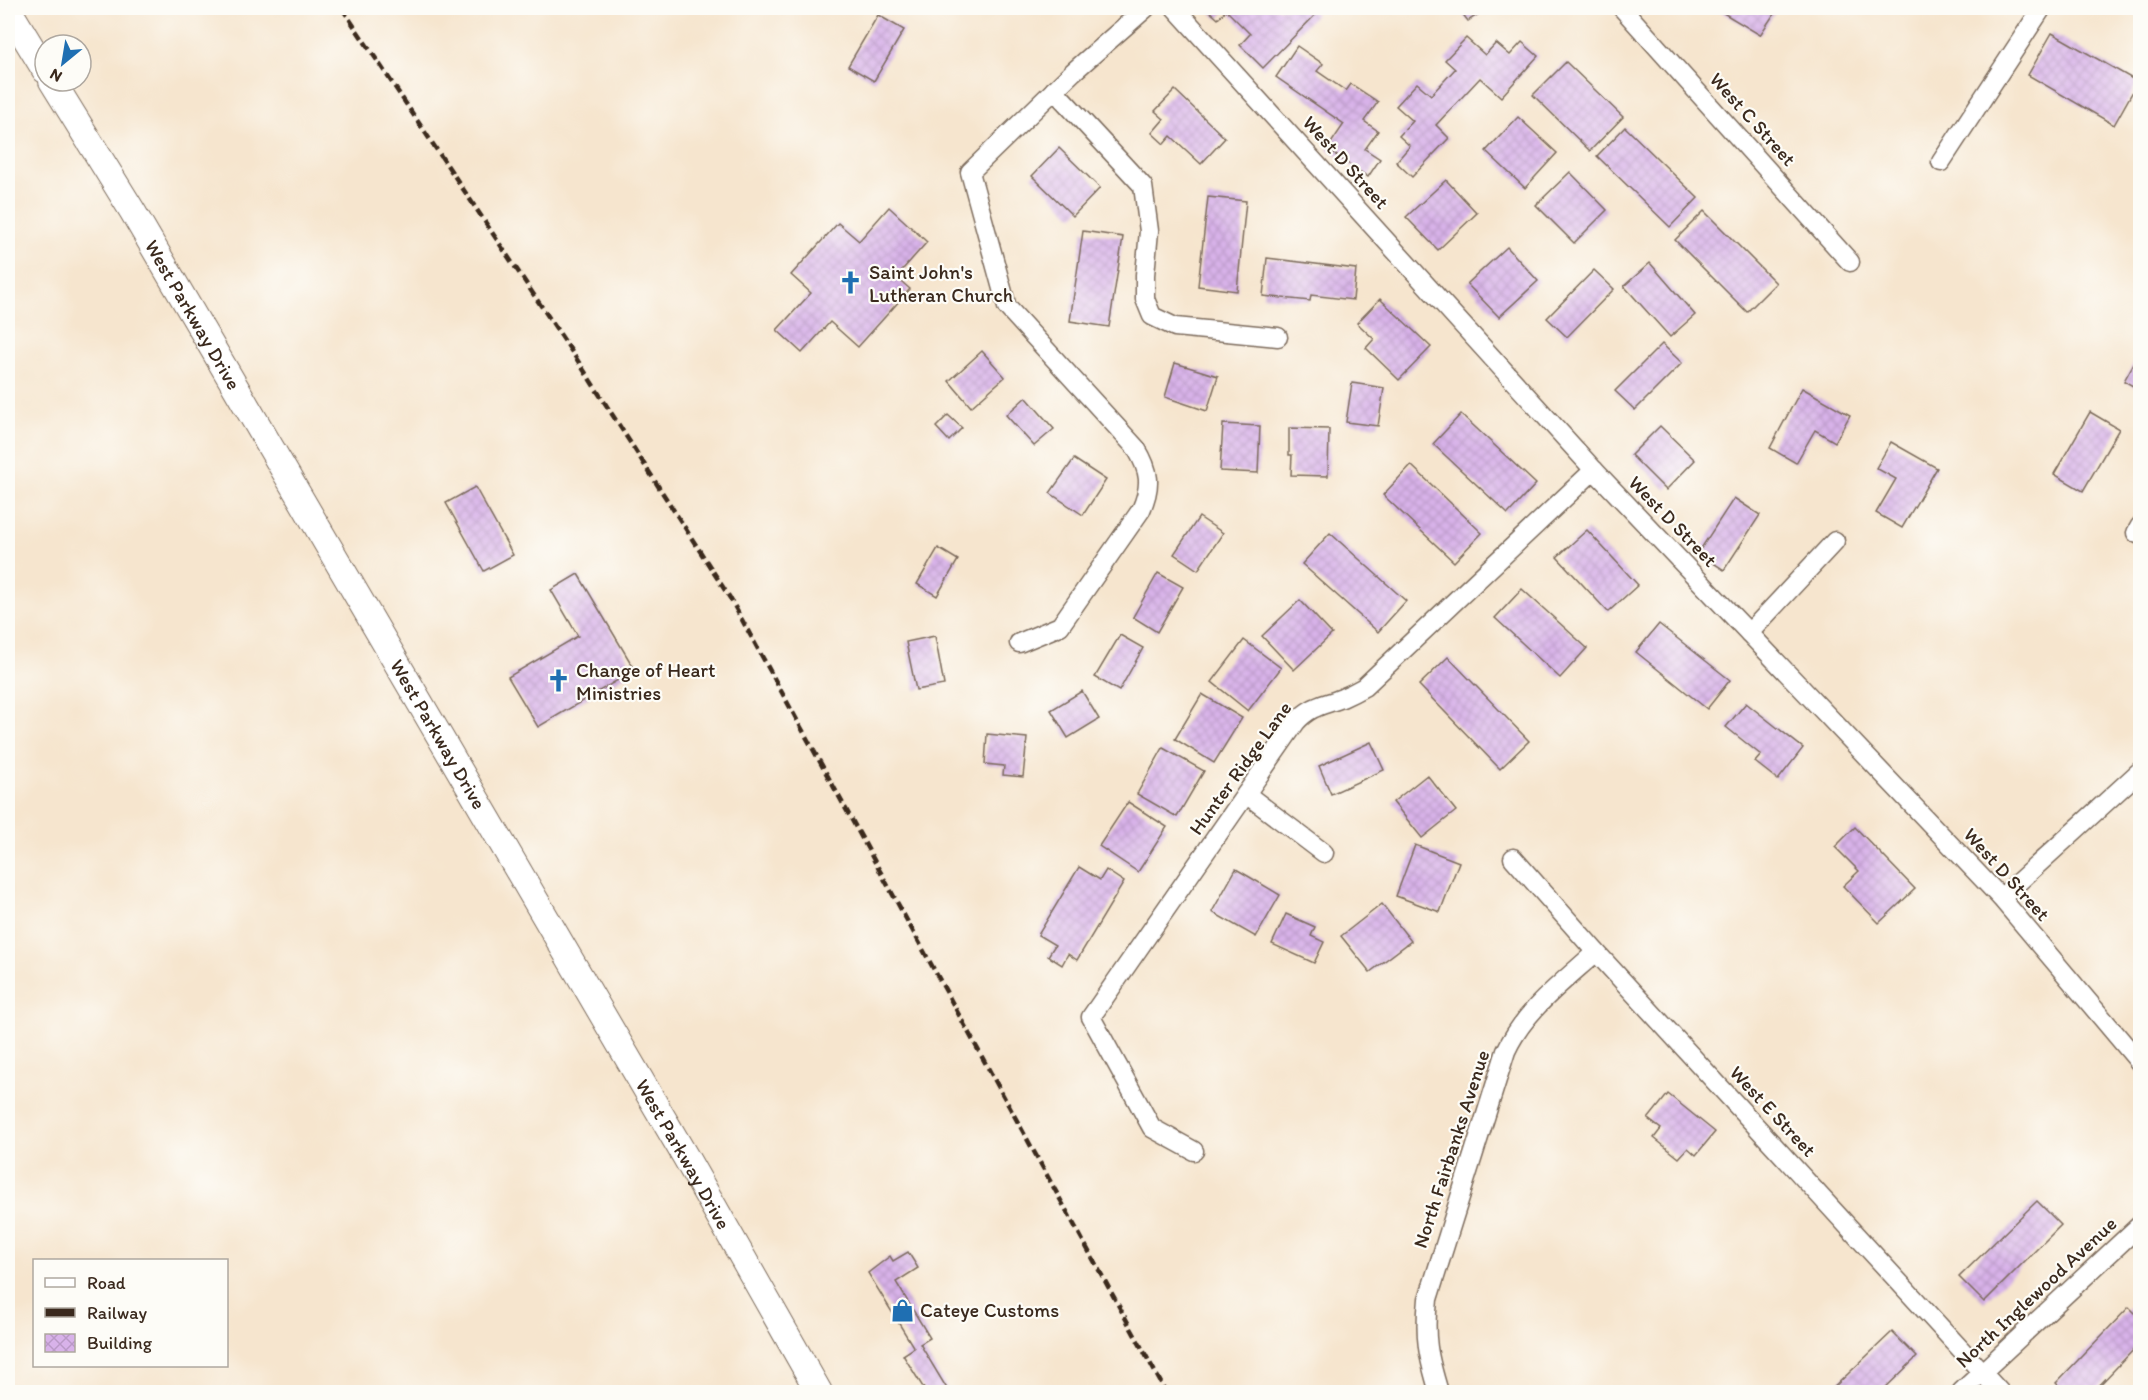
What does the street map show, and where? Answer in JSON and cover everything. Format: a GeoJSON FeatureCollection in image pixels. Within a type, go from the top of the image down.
{"type":"FeatureCollection","features":[{"type":"Feature","properties":{"kind":"main road"},"geometry":{"type":"LineString","coordinates":[[8,9],[33,50]]}},
{"type":"Feature","properties":{"kind":"main road","name":"West Parkway Drive"},"geometry":{"type":"LineString","coordinates":[[60,93],[134,212],[361,605],[685,1156],[819,1392]]}},
{"type":"Feature","properties":{"kind":"street"},"geometry":{"type":"LineString","coordinates":[[1019,643],[1060,626],[1141,510],[1148,492],[1149,481],[1145,462],[1136,448],[1007,307],[970,172],[1054,90],[1146,8]]}},
{"type":"Feature","properties":{"kind":"street","name":"West D Street"},"geometry":{"type":"LineString","coordinates":[[1175,8],[1594,470],[2001,898],[2140,1063]]}},
{"type":"Feature","properties":{"kind":"street","name":"West C Street"},"geometry":{"type":"LineString","coordinates":[[1622,8],[1850,262]]}},
{"type":"Feature","properties":{"kind":"street"},"geometry":{"type":"LineString","coordinates":[[1941,162],[2042,8]]}},
{"type":"Feature","properties":{"kind":"street"},"geometry":{"type":"LineString","coordinates":[[1054,90],[1143,186],[1149,231],[1145,299],[1152,316],[1175,327],[1278,337]]}},
{"type":"Feature","properties":{"kind":"street","name":"Hunter Ridge Lane"},"geometry":{"type":"LineString","coordinates":[[1194,1151],[1152,1128],[1091,1017],[1296,722],[1306,712],[1364,687],[1594,470]]}},
{"type":"Feature","properties":{"kind":"street"},"geometry":{"type":"LineString","coordinates":[[1749,633],[1835,541]]}},
{"type":"Feature","properties":{"kind":"street"},"geometry":{"type":"LineString","coordinates":[[2001,898],[2140,771]]}},
{"type":"Feature","properties":{"kind":"street"},"geometry":{"type":"LineString","coordinates":[[1246,794],[1324,853]]}},
{"type":"Feature","properties":{"kind":"street","name":"West E Street"},"geometry":{"type":"LineString","coordinates":[[1513,858],[1596,952],[2000,1392]]}},
{"type":"Feature","properties":{"kind":"street","name":"North Fairbanks Avenue"},"geometry":{"type":"LineString","coordinates":[[1438,1392],[1427,1353],[1428,1299],[1506,1052],[1514,1035],[1537,1006],[1596,952]]}},
{"type":"Feature","properties":{"kind":"street","name":"North Inglewood Avenue"},"geometry":{"type":"LineString","coordinates":[[1961,1392],[2140,1225]]}},
{"type":"Feature","properties":{"kind":"building"},"geometry":{"type":"Polygon","coordinates":[[[1206,8],[1309,8],[1316,14],[1263,68],[1240,45],[1250,34],[1226,10],[1218,19],[1206,8]]]}},
{"type":"Feature","properties":{"kind":"building"},"geometry":{"type":"Polygon","coordinates":[[[1458,8],[1488,8],[1468,21],[1458,8]]]}},
{"type":"Feature","properties":{"kind":"building"},"geometry":{"type":"Polygon","coordinates":[[[1715,8],[1778,8],[1760,35],[1715,8]]]}},
{"type":"Feature","properties":{"kind":"building"},"geometry":{"type":"Polygon","coordinates":[[[878,15],[904,30],[874,81],[848,66],[878,15]]]}},
{"type":"Feature","properties":{"kind":"building"},"geometry":{"type":"Polygon","coordinates":[[[2052,33],[2138,82],[2114,125],[2028,75],[2052,33]]]}},
{"type":"Feature","properties":{"kind":"building"},"geometry":{"type":"Polygon","coordinates":[[[1466,38],[1485,55],[1496,43],[1510,55],[1522,42],[1538,56],[1501,97],[1480,78],[1436,125],[1449,138],[1412,177],[1396,162],[1410,146],[1399,136],[1413,121],[1396,106],[1417,83],[1431,95],[1455,69],[1445,60],[1466,38]]]}},
{"type":"Feature","properties":{"kind":"building"},"geometry":{"type":"Polygon","coordinates":[[[1297,46],[1323,64],[1317,71],[1346,91],[1351,84],[1378,102],[1364,121],[1378,131],[1365,149],[1380,159],[1368,177],[1327,149],[1344,124],[1276,77],[1297,46]]]}},
{"type":"Feature","properties":{"kind":"building"},"geometry":{"type":"Polygon","coordinates":[[[1566,62],[1623,117],[1590,151],[1533,95],[1566,62]]]}},
{"type":"Feature","properties":{"kind":"building"},"geometry":{"type":"Polygon","coordinates":[[[1175,90],[1225,138],[1201,164],[1171,136],[1164,144],[1152,133],[1164,119],[1155,111],[1175,90]]]}},
{"type":"Feature","properties":{"kind":"building"},"geometry":{"type":"Polygon","coordinates":[[[1518,117],[1557,153],[1525,188],[1486,151],[1518,117]]]}},
{"type":"Feature","properties":{"kind":"building"},"geometry":{"type":"Polygon","coordinates":[[[1625,127],[1698,198],[1670,227],[1597,156],[1625,127]]]}},
{"type":"Feature","properties":{"kind":"building"},"geometry":{"type":"Polygon","coordinates":[[[1059,148],[1100,188],[1073,216],[1032,176],[1059,148]]]}},
{"type":"Feature","properties":{"kind":"building"},"geometry":{"type":"Polygon","coordinates":[[[1570,172],[1607,210],[1574,243],[1536,205],[1570,172]]]}},
{"type":"Feature","properties":{"kind":"building"},"geometry":{"type":"Polygon","coordinates":[[[1446,180],[1477,213],[1438,250],[1406,217],[1446,180]]]}},
{"type":"Feature","properties":{"kind":"building"},"geometry":{"type":"Polygon","coordinates":[[[1208,197],[1246,201],[1237,291],[1198,286],[1208,197]]]}},
{"type":"Feature","properties":{"kind":"building","name":"Saint John's Lutheran Church"},"geometry":{"type":"Polygon","coordinates":[[[889,207],[927,242],[896,277],[910,289],[858,347],[830,322],[802,353],[777,330],[811,293],[791,275],[838,223],[859,241],[889,207]]]}},
{"type":"Feature","properties":{"kind":"building"},"geometry":{"type":"Polygon","coordinates":[[[1704,211],[1776,283],[1747,312],[1675,240],[1704,211]]]}},
{"type":"Feature","properties":{"kind":"building"},"geometry":{"type":"Polygon","coordinates":[[[1083,231],[1123,237],[1109,327],[1070,321],[1083,231]]]}},
{"type":"Feature","properties":{"kind":"building"},"geometry":{"type":"Polygon","coordinates":[[[1507,247],[1538,281],[1499,317],[1467,284],[1507,247]]]}},
{"type":"Feature","properties":{"kind":"building"},"geometry":{"type":"Polygon","coordinates":[[[1267,258],[1356,269],[1353,300],[1311,295],[1310,301],[1263,296],[1267,258]]]}},
{"type":"Feature","properties":{"kind":"building"},"geometry":{"type":"Polygon","coordinates":[[[1650,263],[1695,315],[1670,337],[1624,286],[1650,263]]]}},
{"type":"Feature","properties":{"kind":"building"},"geometry":{"type":"Polygon","coordinates":[[[1594,270],[1614,289],[1567,337],[1547,318],[1594,270]]]}},
{"type":"Feature","properties":{"kind":"building"},"geometry":{"type":"Polygon","coordinates":[[[1380,299],[1431,347],[1399,380],[1366,348],[1374,339],[1357,323],[1380,299]]]}},
{"type":"Feature","properties":{"kind":"building"},"geometry":{"type":"Polygon","coordinates":[[[1662,344],[1682,363],[1635,410],[1615,391],[1662,344]]]}},
{"type":"Feature","properties":{"kind":"building"},"geometry":{"type":"Polygon","coordinates":[[[982,351],[1005,377],[971,407],[949,381],[982,351]]]}},
{"type":"Feature","properties":{"kind":"building"},"geometry":{"type":"Polygon","coordinates":[[[2140,352],[2140,390],[2124,381],[2140,352]]]}},
{"type":"Feature","properties":{"kind":"building"},"geometry":{"type":"Polygon","coordinates":[[[1175,363],[1218,376],[1207,411],[1165,397],[1175,363]]]}},
{"type":"Feature","properties":{"kind":"building"},"geometry":{"type":"Polygon","coordinates":[[[1352,383],[1384,388],[1378,426],[1346,422],[1352,383]]]}},
{"type":"Feature","properties":{"kind":"building"},"geometry":{"type":"Polygon","coordinates":[[[1802,388],[1850,415],[1835,442],[1815,430],[1796,463],[1770,448],[1802,388]]]}},
{"type":"Feature","properties":{"kind":"building"},"geometry":{"type":"Polygon","coordinates":[[[1026,397],[1054,429],[1034,446],[1006,415],[1026,397]]]}},
{"type":"Feature","properties":{"kind":"building"},"geometry":{"type":"Polygon","coordinates":[[[2090,412],[2119,429],[2083,491],[2054,474],[2090,412]]]}},
{"type":"Feature","properties":{"kind":"building"},"geometry":{"type":"Polygon","coordinates":[[[1461,414],[1536,484],[1508,514],[1433,444],[1461,414]]]}},
{"type":"Feature","properties":{"kind":"building"},"geometry":{"type":"Polygon","coordinates":[[[948,415],[962,428],[949,441],[936,427],[948,415]]]}},
{"type":"Feature","properties":{"kind":"building"},"geometry":{"type":"Polygon","coordinates":[[[1223,424],[1260,426],[1258,473],[1220,471],[1223,424]]]}},
{"type":"Feature","properties":{"kind":"building"},"geometry":{"type":"Polygon","coordinates":[[[1660,426],[1695,460],[1666,490],[1631,455],[1660,426]]]}},
{"type":"Feature","properties":{"kind":"building"},"geometry":{"type":"Polygon","coordinates":[[[1289,428],[1329,429],[1328,476],[1291,475],[1292,455],[1289,455],[1289,428]]]}},
{"type":"Feature","properties":{"kind":"building"},"geometry":{"type":"Polygon","coordinates":[[[1891,442],[1937,468],[1902,528],[1876,513],[1896,479],[1876,468],[1891,442]]]}},
{"type":"Feature","properties":{"kind":"building"},"geometry":{"type":"Polygon","coordinates":[[[1074,459],[1106,480],[1083,515],[1050,493],[1074,459]]]}},
{"type":"Feature","properties":{"kind":"building"},"geometry":{"type":"Polygon","coordinates":[[[1411,465],[1482,533],[1454,562],[1383,495],[1411,465]]]}},
{"type":"Feature","properties":{"kind":"building"},"geometry":{"type":"Polygon","coordinates":[[[475,487],[513,555],[484,571],[446,503],[475,487]]]}},
{"type":"Feature","properties":{"kind":"building"},"geometry":{"type":"Polygon","coordinates":[[[1734,498],[1760,515],[1724,570],[1698,553],[1734,498]]]}},
{"type":"Feature","properties":{"kind":"building"},"geometry":{"type":"Polygon","coordinates":[[[1199,517],[1223,533],[1198,570],[1174,554],[1199,517]]]}},
{"type":"Feature","properties":{"kind":"building"},"geometry":{"type":"Polygon","coordinates":[[[1587,530],[1638,585],[1608,612],[1557,557],[1587,530]]]}},
{"type":"Feature","properties":{"kind":"building"},"geometry":{"type":"Polygon","coordinates":[[[1330,533],[1406,601],[1378,632],[1302,564],[1330,533]]]}},
{"type":"Feature","properties":{"kind":"building"},"geometry":{"type":"Polygon","coordinates":[[[938,548],[958,560],[937,596],[917,584],[938,548]]]}},
{"type":"Feature","properties":{"kind":"building"},"geometry":{"type":"Polygon","coordinates":[[[1158,573],[1183,587],[1157,632],[1133,617],[1158,573]]]}},
{"type":"Feature","properties":{"kind":"building"},"geometry":{"type":"Polygon","coordinates":[[[578,574],[635,670],[538,727],[508,677],[578,636],[551,590],[578,574]]]}},
{"type":"Feature","properties":{"kind":"building"},"geometry":{"type":"Polygon","coordinates":[[[1522,589],[1587,648],[1560,678],[1495,618],[1522,589]]]}},
{"type":"Feature","properties":{"kind":"building"},"geometry":{"type":"Polygon","coordinates":[[[1300,600],[1332,634],[1294,670],[1262,636],[1300,600]]]}},
{"type":"Feature","properties":{"kind":"building"},"geometry":{"type":"Polygon","coordinates":[[[1659,624],[1730,680],[1707,709],[1636,652],[1659,624]]]}},
{"type":"Feature","properties":{"kind":"building"},"geometry":{"type":"Polygon","coordinates":[[[1120,635],[1143,648],[1119,691],[1095,677],[1120,635]]]}},
{"type":"Feature","properties":{"kind":"building"},"geometry":{"type":"Polygon","coordinates":[[[935,636],[944,685],[916,690],[906,642],[935,636]]]}},
{"type":"Feature","properties":{"kind":"building"},"geometry":{"type":"Polygon","coordinates":[[[1244,640],[1281,668],[1248,711],[1212,682],[1244,640]]]}},
{"type":"Feature","properties":{"kind":"building"},"geometry":{"type":"Polygon","coordinates":[[[1448,657],[1529,741],[1500,769],[1419,685],[1448,657]]]}},
{"type":"Feature","properties":{"kind":"building"},"geometry":{"type":"Polygon","coordinates":[[[1082,691],[1099,719],[1068,738],[1051,710],[1082,691]]]}},
{"type":"Feature","properties":{"kind":"building"},"geometry":{"type":"Polygon","coordinates":[[[1202,694],[1242,718],[1214,763],[1175,739],[1202,694]]]}},
{"type":"Feature","properties":{"kind":"building"},"geometry":{"type":"Polygon","coordinates":[[[1746,703],[1803,748],[1778,780],[1755,762],[1761,755],[1726,727],[1746,703]]]}},
{"type":"Feature","properties":{"kind":"building"},"geometry":{"type":"Polygon","coordinates":[[[987,734],[1027,738],[1023,777],[1003,775],[1004,766],[985,764],[987,734]]]}},
{"type":"Feature","properties":{"kind":"building"},"geometry":{"type":"Polygon","coordinates":[[[1371,742],[1384,770],[1331,794],[1319,766],[1371,742]]]}},
{"type":"Feature","properties":{"kind":"building"},"geometry":{"type":"Polygon","coordinates":[[[1163,748],[1204,771],[1177,817],[1137,794],[1163,748]]]}},
{"type":"Feature","properties":{"kind":"building"},"geometry":{"type":"Polygon","coordinates":[[[1427,775],[1456,811],[1422,838],[1393,802],[1427,775]]]}},
{"type":"Feature","properties":{"kind":"building"},"geometry":{"type":"Polygon","coordinates":[[[1128,802],[1167,827],[1138,872],[1099,846],[1128,802]]]}},
{"type":"Feature","properties":{"kind":"building"},"geometry":{"type":"Polygon","coordinates":[[[1855,827],[1915,889],[1879,923],[1843,886],[1859,871],[1835,847],[1855,827]]]}},
{"type":"Feature","properties":{"kind":"building"},"geometry":{"type":"Polygon","coordinates":[[[1415,845],[1459,862],[1440,912],[1396,896],[1415,845]]]}},
{"type":"Feature","properties":{"kind":"building"},"geometry":{"type":"Polygon","coordinates":[[[1079,867],[1100,880],[1106,870],[1124,882],[1077,960],[1068,954],[1062,965],[1048,956],[1055,945],[1038,935],[1079,867]]]}},
{"type":"Feature","properties":{"kind":"building"},"geometry":{"type":"Polygon","coordinates":[[[1236,869],[1280,895],[1256,937],[1212,912],[1236,869]]]}},
{"type":"Feature","properties":{"kind":"building"},"geometry":{"type":"Polygon","coordinates":[[[1382,904],[1411,941],[1370,972],[1341,936],[1382,904]]]}},
{"type":"Feature","properties":{"kind":"building"},"geometry":{"type":"Polygon","coordinates":[[[1286,914],[1315,927],[1311,936],[1324,942],[1314,963],[1272,944],[1286,914]]]}},
{"type":"Feature","properties":{"kind":"building"},"geometry":{"type":"Polygon","coordinates":[[[1668,1094],[1715,1132],[1696,1155],[1688,1148],[1679,1158],[1654,1138],[1661,1129],[1648,1119],[1668,1094]]]}},
{"type":"Feature","properties":{"kind":"building"},"geometry":{"type":"Polygon","coordinates":[[[2037,1201],[2061,1225],[1984,1302],[1959,1277],[2037,1201]]]}},
{"type":"Feature","properties":{"kind":"building","name":"Cateye Customs"},"geometry":{"type":"Polygon","coordinates":[[[908,1252],[918,1268],[896,1282],[930,1338],[920,1344],[949,1392],[926,1392],[903,1355],[914,1348],[868,1273],[890,1256],[893,1261],[908,1252]]]}},
{"type":"Feature","properties":{"kind":"building"},"geometry":{"type":"Polygon","coordinates":[[[2129,1307],[2140,1318],[2140,1343],[2093,1392],[2066,1392],[2056,1383],[2129,1307]]]}},
{"type":"Feature","properties":{"kind":"building"},"geometry":{"type":"Polygon","coordinates":[[[1892,1332],[1917,1357],[1881,1392],[1829,1392],[1892,1332]]]}},
{"type":"Feature","properties":{"kind":"railway"},"geometry":{"type":"LineString","coordinates":[[342,8],[576,358],[730,598],[1166,1392]]}},
{"type":"Feature","properties":{"kind":"place","name":"Saint John's Lutheran Church"},"geometry":{"type":"Point","coordinates":[851,283]}},
{"type":"Feature","properties":{"kind":"place","name":"Change of Heart Ministries"},"geometry":{"type":"Point","coordinates":[558,681]}},
{"type":"Feature","properties":{"kind":"place","name":"Cateye Customs"},"geometry":{"type":"Point","coordinates":[902,1310]}}]}
